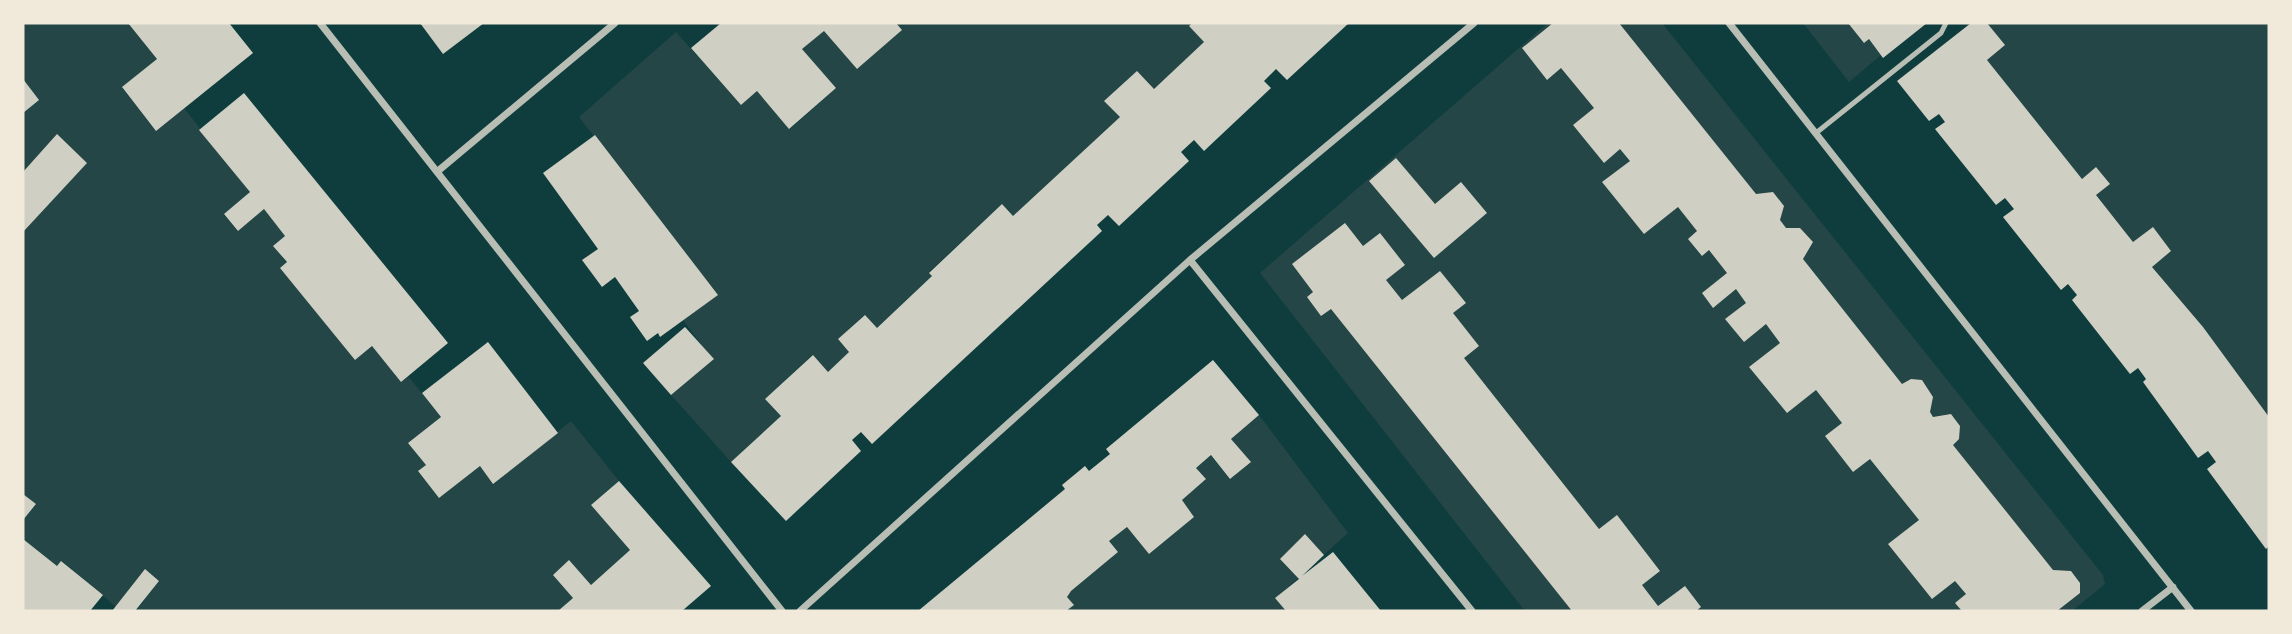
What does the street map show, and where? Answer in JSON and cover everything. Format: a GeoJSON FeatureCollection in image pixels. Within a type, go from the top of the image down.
{"type":"FeatureCollection","features":[{"type":"Feature","properties":{"kind":"street"},"geometry":{"type":"LineString","coordinates":[[320,23],[782,611]]}},
{"type":"Feature","properties":{"kind":"street"},"geometry":{"type":"LineString","coordinates":[[438,171],[615,23]]}},
{"type":"Feature","properties":{"kind":"street"},"geometry":{"type":"LineString","coordinates":[[800,611],[1190,260],[1474,23]]}},
{"type":"Feature","properties":{"kind":"street"},"geometry":{"type":"LineString","coordinates":[[1729,23],[2191,611]]}},
{"type":"Feature","properties":{"kind":"street"},"geometry":{"type":"LineString","coordinates":[[1190,260],[1472,611]]}},
{"type":"Feature","properties":{"kind":"street"},"geometry":{"type":"LineString","coordinates":[[2142,611],[2173,587]]}},
{"type":"Feature","properties":{"kind":"lane"},"geometry":{"type":"LineString","coordinates":[[1815,133],[1941,33],[1946,23]]}},
{"type":"Feature","properties":{"kind":"shaded area"},"geometry":{"type":"Polygon","coordinates":[[[23,23],[129,23],[157,59],[122,88],[155,130],[184,108],[250,192],[224,215],[238,231],[264,209],[285,236],[274,246],[355,360],[372,346],[401,382],[408,376],[441,417],[408,443],[426,465],[418,472],[439,498],[480,466],[493,484],[571,421],[619,481],[591,505],[630,550],[591,585],[569,561],[573,598],[558,611],[136,611],[159,581],[146,570],[116,607],[62,561],[57,566],[23,539],[23,520],[36,505],[23,494],[23,23]]]}},
{"type":"Feature","properties":{"kind":"shaded area"},"geometry":{"type":"Polygon","coordinates":[[[896,23],[1192,23],[1189,26],[1204,42],[1154,89],[1105,101],[1120,117],[1013,216],[1002,204],[929,272],[932,276],[877,328],[864,315],[838,339],[849,352],[828,372],[812,355],[765,399],[781,416],[731,462],[671,395],[713,360],[683,320],[717,295],[579,117],[676,32],[741,105],[757,91],[790,129],[836,88],[802,49],[824,31],[857,69],[902,30],[896,23]]]}},
{"type":"Feature","properties":{"kind":"shaded area"},"geometry":{"type":"Polygon","coordinates":[[[1548,23],[1662,23],[2103,575],[2105,584],[2072,611],[1525,611],[1260,273],[1548,23]]]}},
{"type":"Feature","properties":{"kind":"shaded area"},"geometry":{"type":"Polygon","coordinates":[[[1803,23],[1848,23],[1864,43],[1869,39],[1881,55],[1849,82],[1803,23]]]}},
{"type":"Feature","properties":{"kind":"shaded area"},"geometry":{"type":"Polygon","coordinates":[[[1987,23],[2269,23],[2269,417],[2203,327],[2152,267],[2171,251],[2153,228],[2133,242],[2096,195],[2096,167],[2082,179],[1987,60],[2004,45],[1987,23]]]}},
{"type":"Feature","properties":{"kind":"shaded area"},"geometry":{"type":"Polygon","coordinates":[[[1259,415],[1348,533],[1276,598],[1286,611],[1066,611],[1074,605],[1067,597],[1071,591],[1118,552],[1109,541],[1127,527],[1149,554],[1194,517],[1182,500],[1206,479],[1196,468],[1211,456],[1230,479],[1250,463],[1231,439],[1259,415]]]}},
{"type":"Feature","properties":{"kind":"building"},"geometry":{"type":"Polygon","coordinates":[[[128,23],[229,23],[253,53],[156,131],[122,87],[157,59],[128,23]]]}},
{"type":"Feature","properties":{"kind":"building"},"geometry":{"type":"Polygon","coordinates":[[[420,23],[484,23],[443,54],[420,23]]]}},
{"type":"Feature","properties":{"kind":"building"},"geometry":{"type":"Polygon","coordinates":[[[721,23],[896,23],[902,30],[857,69],[824,31],[802,49],[836,88],[789,129],[757,91],[741,105],[691,48],[721,23]]]}},
{"type":"Feature","properties":{"kind":"building"},"geometry":{"type":"Polygon","coordinates":[[[1192,23],[1349,23],[1287,80],[1276,69],[1264,81],[1271,88],[1204,151],[1194,140],[1181,152],[1189,161],[1119,226],[1108,215],[1097,225],[1102,231],[872,444],[861,432],[852,440],[861,451],[786,521],[731,462],[781,416],[765,399],[813,355],[828,372],[849,352],[838,339],[865,315],[877,328],[932,276],[929,273],[1002,204],[1013,216],[1120,117],[1104,101],[1137,71],[1154,89],[1204,42],[1189,26],[1192,23]]]}},
{"type":"Feature","properties":{"kind":"building"},"geometry":{"type":"Polygon","coordinates":[[[1553,23],[1619,23],[1756,194],[1773,192],[1784,206],[1780,220],[1786,228],[1800,228],[1813,242],[1803,259],[1902,384],[1911,379],[1922,380],[1933,397],[1930,412],[1933,417],[1951,414],[1960,426],[1959,439],[1953,445],[2053,570],[2071,571],[2080,583],[2080,593],[2057,611],[1962,611],[1955,603],[1966,594],[1955,581],[1932,599],[1888,544],[1919,520],[1870,459],[1853,472],[1825,436],[1842,423],[1816,390],[1787,413],[1749,367],[1780,343],[1766,324],[1744,342],[1725,319],[1746,303],[1736,289],[1713,308],[1702,293],[1727,273],[1709,250],[1702,256],[1688,239],[1697,231],[1678,207],[1644,234],[1602,182],[1630,161],[1620,149],[1604,163],[1573,125],[1594,108],[1561,68],[1547,80],[1522,48],[1553,23]]]}},
{"type":"Feature","properties":{"kind":"building"},"geometry":{"type":"Polygon","coordinates":[[[1848,23],[1927,23],[1883,58],[1869,39],[1864,43],[1848,23]]]}},
{"type":"Feature","properties":{"kind":"building"},"geometry":{"type":"Polygon","coordinates":[[[1971,23],[1987,23],[2005,45],[1987,60],[2082,179],[2096,167],[2110,184],[2096,195],[2133,242],[2153,227],[2171,251],[2152,267],[2203,327],[2269,417],[2269,546],[2266,549],[2207,469],[2216,462],[2208,451],[2198,458],[2143,382],[2146,379],[2138,368],[2130,374],[2072,300],[2077,295],[2068,284],[2061,290],[2003,217],[2014,209],[2005,198],[1996,205],[1935,129],[1945,122],[1939,114],[1929,121],[1897,81],[1971,23]]]}},
{"type":"Feature","properties":{"kind":"building"},"geometry":{"type":"Polygon","coordinates":[[[23,79],[39,100],[23,113],[23,79]]]}},
{"type":"Feature","properties":{"kind":"building"},"geometry":{"type":"Polygon","coordinates":[[[244,93],[448,343],[401,382],[372,346],[355,360],[280,268],[287,262],[273,246],[285,236],[264,209],[238,231],[224,214],[250,192],[199,130],[244,93]]]}},
{"type":"Feature","properties":{"kind":"building"},"geometry":{"type":"Polygon","coordinates":[[[57,134],[87,163],[23,232],[23,172],[57,134]]]}},
{"type":"Feature","properties":{"kind":"building"},"geometry":{"type":"Polygon","coordinates":[[[595,135],[718,295],[660,337],[658,333],[647,341],[630,317],[639,311],[615,277],[602,287],[582,260],[598,249],[543,173],[595,135]]]}},
{"type":"Feature","properties":{"kind":"building"},"geometry":{"type":"Polygon","coordinates":[[[1396,158],[1435,204],[1461,182],[1487,213],[1434,258],[1369,181],[1396,158]]]}},
{"type":"Feature","properties":{"kind":"building"},"geometry":{"type":"Polygon","coordinates":[[[1345,223],[1363,246],[1380,233],[1405,265],[1386,280],[1402,300],[1440,271],[1466,303],[1453,313],[1479,346],[1464,358],[1599,529],[1617,515],[1660,571],[1642,585],[1658,606],[1685,586],[1701,607],[1696,611],[1572,611],[1331,309],[1321,316],[1307,297],[1313,292],[1292,264],[1345,223]]]}},
{"type":"Feature","properties":{"kind":"building"},"geometry":{"type":"Polygon","coordinates":[[[685,327],[714,359],[671,395],[643,363],[685,327]]]}},
{"type":"Feature","properties":{"kind":"building"},"geometry":{"type":"Polygon","coordinates":[[[488,342],[558,433],[493,484],[480,466],[439,498],[418,471],[426,465],[408,443],[441,417],[422,393],[488,342]]]}},
{"type":"Feature","properties":{"kind":"building"},"geometry":{"type":"Polygon","coordinates":[[[1213,360],[1259,415],[1231,439],[1251,462],[1230,479],[1211,455],[1196,468],[1206,479],[1182,500],[1194,517],[1149,554],[1127,527],[1109,541],[1118,552],[1071,591],[1067,597],[1074,605],[1066,611],[918,611],[1065,489],[1062,485],[1085,466],[1089,471],[1110,454],[1106,449],[1213,360]]]}},
{"type":"Feature","properties":{"kind":"building"},"geometry":{"type":"Polygon","coordinates":[[[619,481],[711,586],[682,611],[558,611],[573,598],[553,575],[569,560],[591,585],[630,550],[591,505],[619,481]]]}},
{"type":"Feature","properties":{"kind":"building"},"geometry":{"type":"Polygon","coordinates":[[[23,494],[36,504],[23,520],[23,494]]]}},
{"type":"Feature","properties":{"kind":"building"},"geometry":{"type":"Polygon","coordinates":[[[1305,534],[1324,555],[1302,576],[1333,552],[1381,611],[1286,611],[1275,598],[1299,579],[1280,559],[1305,534]]]}},
{"type":"Feature","properties":{"kind":"building"},"geometry":{"type":"Polygon","coordinates":[[[23,539],[57,566],[61,561],[103,595],[90,611],[23,611],[23,539]]]}},
{"type":"Feature","properties":{"kind":"building"},"geometry":{"type":"Polygon","coordinates":[[[145,569],[159,581],[135,611],[112,611],[145,569]]]}}]}
